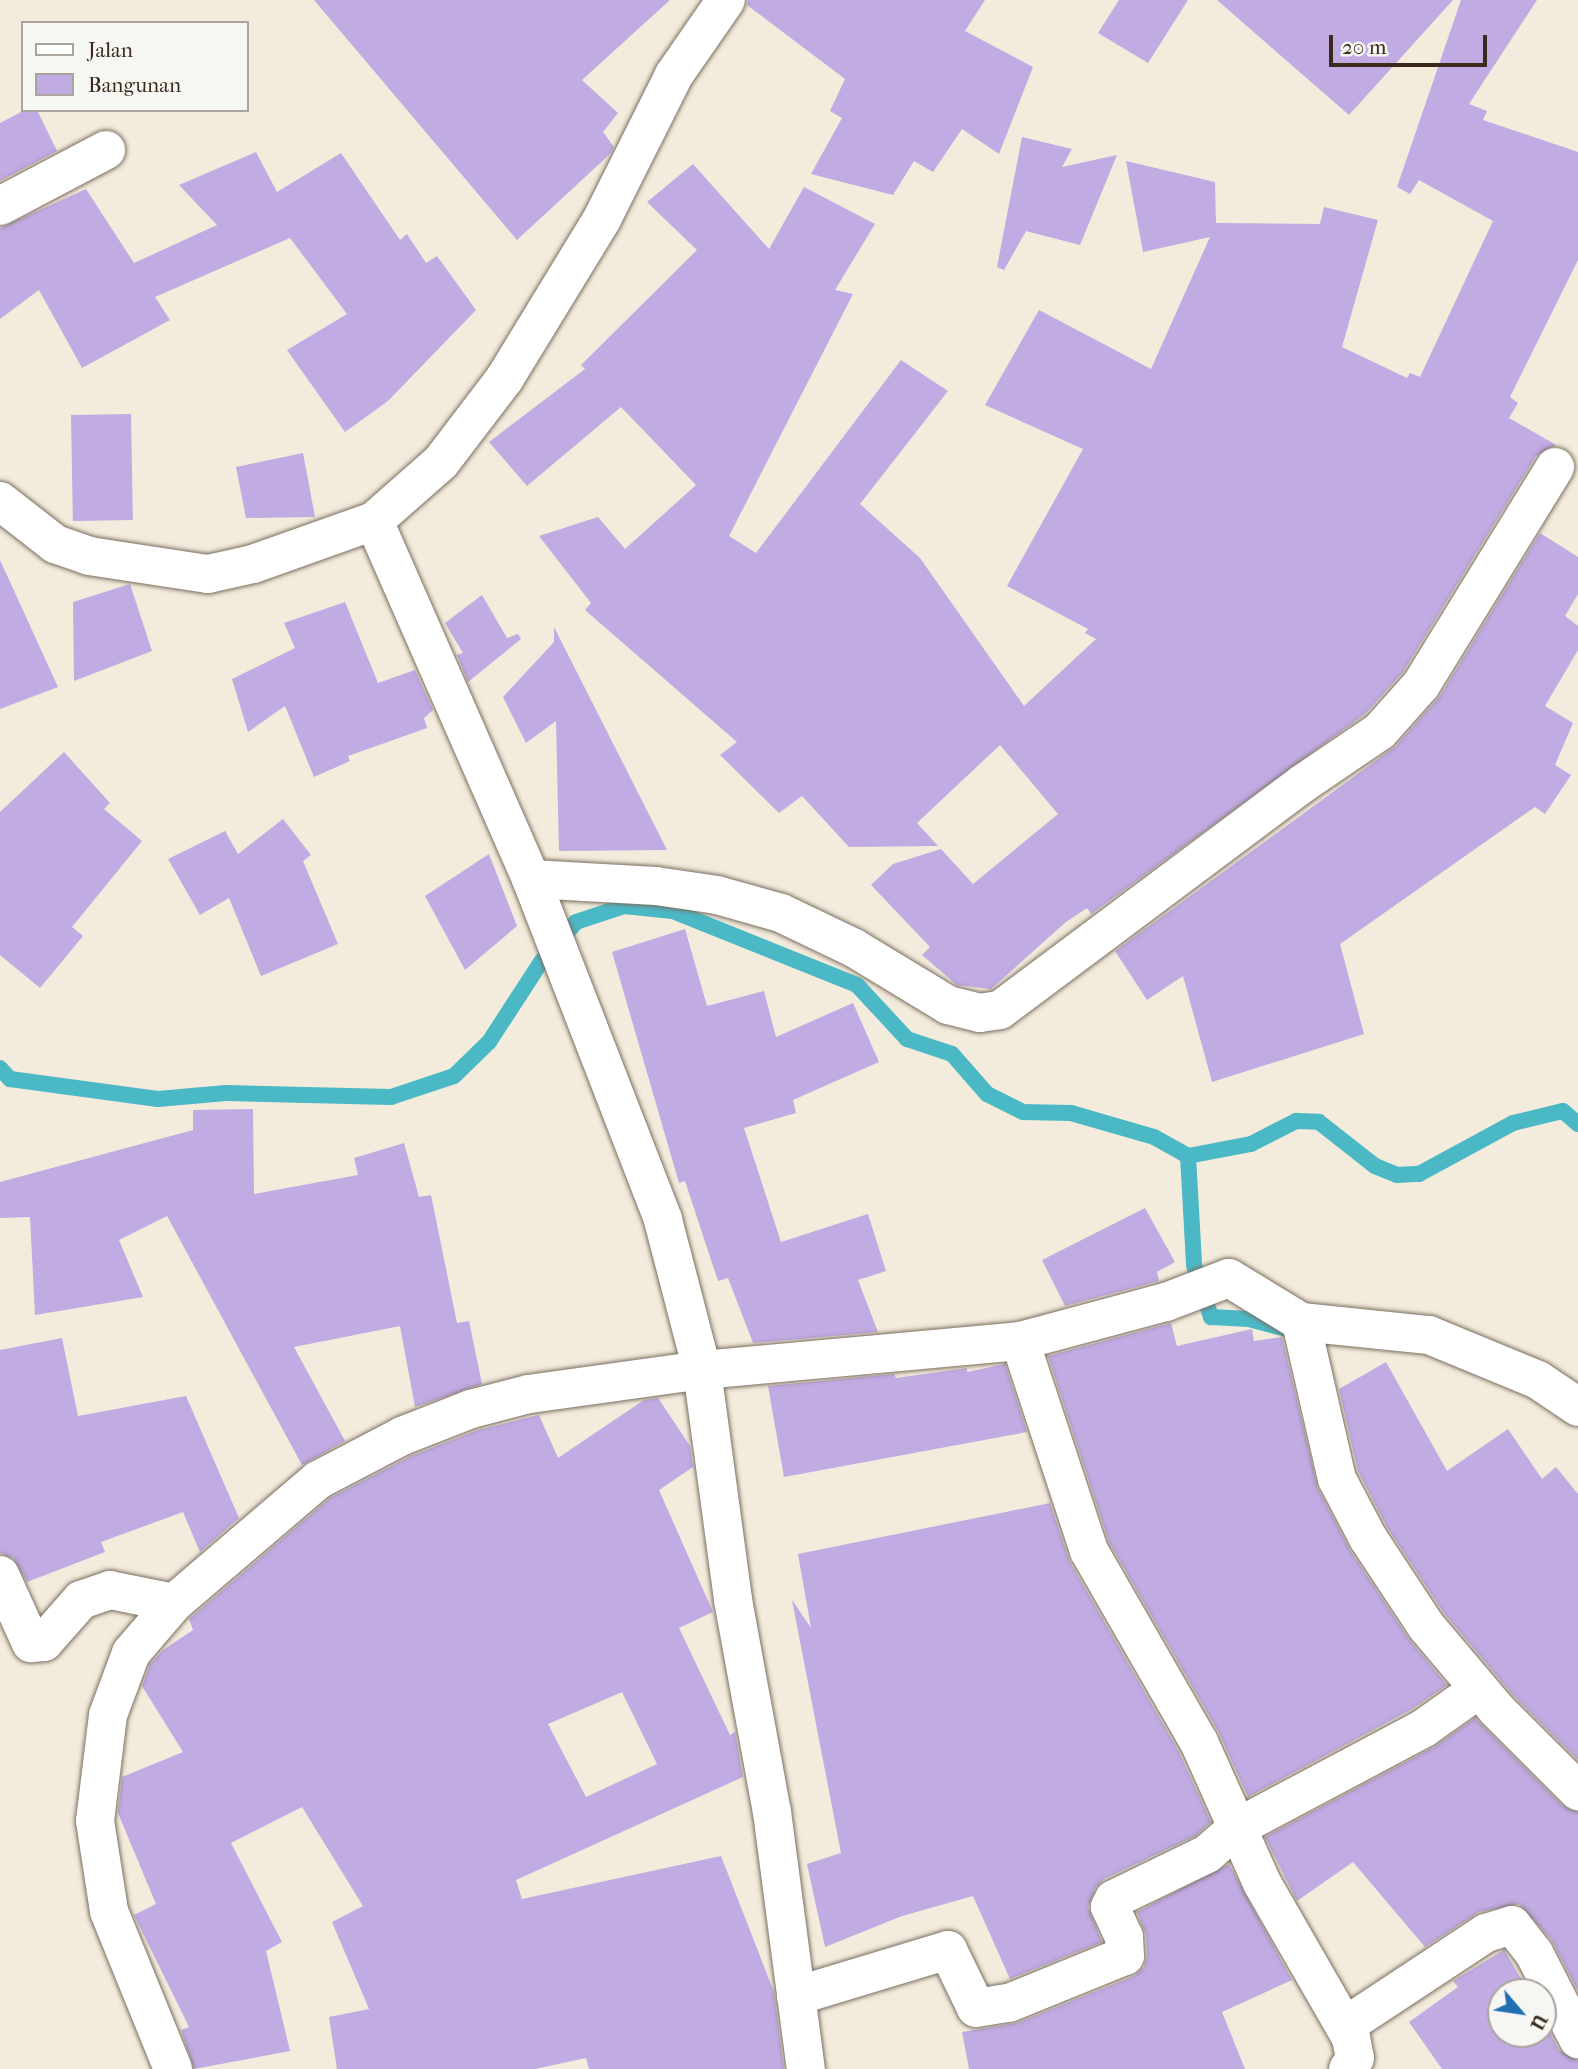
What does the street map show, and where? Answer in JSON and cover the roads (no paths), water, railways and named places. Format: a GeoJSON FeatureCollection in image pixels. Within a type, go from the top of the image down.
{"type":"FeatureCollection","features":[{"type":"Feature","properties":{"kind":"street"},"geometry":{"type":"LineString","coordinates":[[0,500],[55,544],[78,552],[163,570],[208,574],[253,564],[374,521],[440,463],[505,378],[602,219],[674,75],[726,0]]}},
{"type":"Feature","properties":{"kind":"street"},"geometry":{"type":"LineString","coordinates":[[0,206],[106,150]]}},
{"type":"Feature","properties":{"kind":"street"},"geometry":{"type":"LineString","coordinates":[[531,879],[656,886],[743,902],[781,913],[854,948],[948,1005],[980,1013],[1000,1010],[1302,783],[1380,731],[1421,685],[1555,467]]}},
{"type":"Feature","properties":{"kind":"street"},"geometry":{"type":"LineString","coordinates":[[374,521],[531,879],[663,1220],[702,1370],[733,1600],[772,1812],[806,2069]]}},
{"type":"Feature","properties":{"kind":"street"},"geometry":{"type":"LineString","coordinates":[[173,2069],[109,1911],[95,1821],[108,1715],[117,1690],[131,1653],[174,1603],[318,1480],[402,1436],[471,1409],[529,1394],[702,1370],[1020,1341],[1166,1302],[1229,1278],[1301,1322],[1429,1335],[1538,1380],[1578,1407]]}},
{"type":"Feature","properties":{"kind":"street"},"geometry":{"type":"LineString","coordinates":[[1301,1322],[1337,1479],[1368,1538],[1426,1626],[1479,1689],[1578,1791]]}},
{"type":"Feature","properties":{"kind":"street"},"geometry":{"type":"LineString","coordinates":[[1020,1341],[1089,1551],[1199,1742],[1262,1883],[1345,2026],[1354,2058],[1348,2069]]}},
{"type":"Feature","properties":{"kind":"street"},"geometry":{"type":"LineString","coordinates":[[0,1575],[31,1643],[44,1642],[81,1600],[110,1590],[174,1603]]}},
{"type":"Feature","properties":{"kind":"street"},"geometry":{"type":"LineString","coordinates":[[796,1996],[948,1950],[976,2008],[1009,2003],[1125,1956],[1124,1937],[1110,1907],[1114,1899],[1207,1854],[1238,1827],[1424,1728],[1479,1689]]}},
{"type":"Feature","properties":{"kind":"street"},"geometry":{"type":"LineString","coordinates":[[1345,2026],[1486,1933],[1512,1925],[1534,1954],[1578,2039]]}},
{"type":"Feature","properties":{"kind":"waterway"},"geometry":{"type":"LineString","coordinates":[[0,1068],[10,1079],[158,1099],[226,1093],[391,1097],[454,1076],[489,1042],[541,962],[576,922],[624,906],[673,911],[857,985],[907,1039],[952,1054],[987,1094],[1023,1112],[1071,1113],[1154,1137],[1188,1156],[1194,1265],[1211,1317],[1249,1319],[1287,1329]]}},
{"type":"Feature","properties":{"kind":"waterway"},"geometry":{"type":"LineString","coordinates":[[1188,1156],[1251,1144],[1296,1121],[1319,1122],[1375,1166],[1397,1175],[1419,1174],[1513,1123],[1563,1111],[1578,1124]]}}]}
